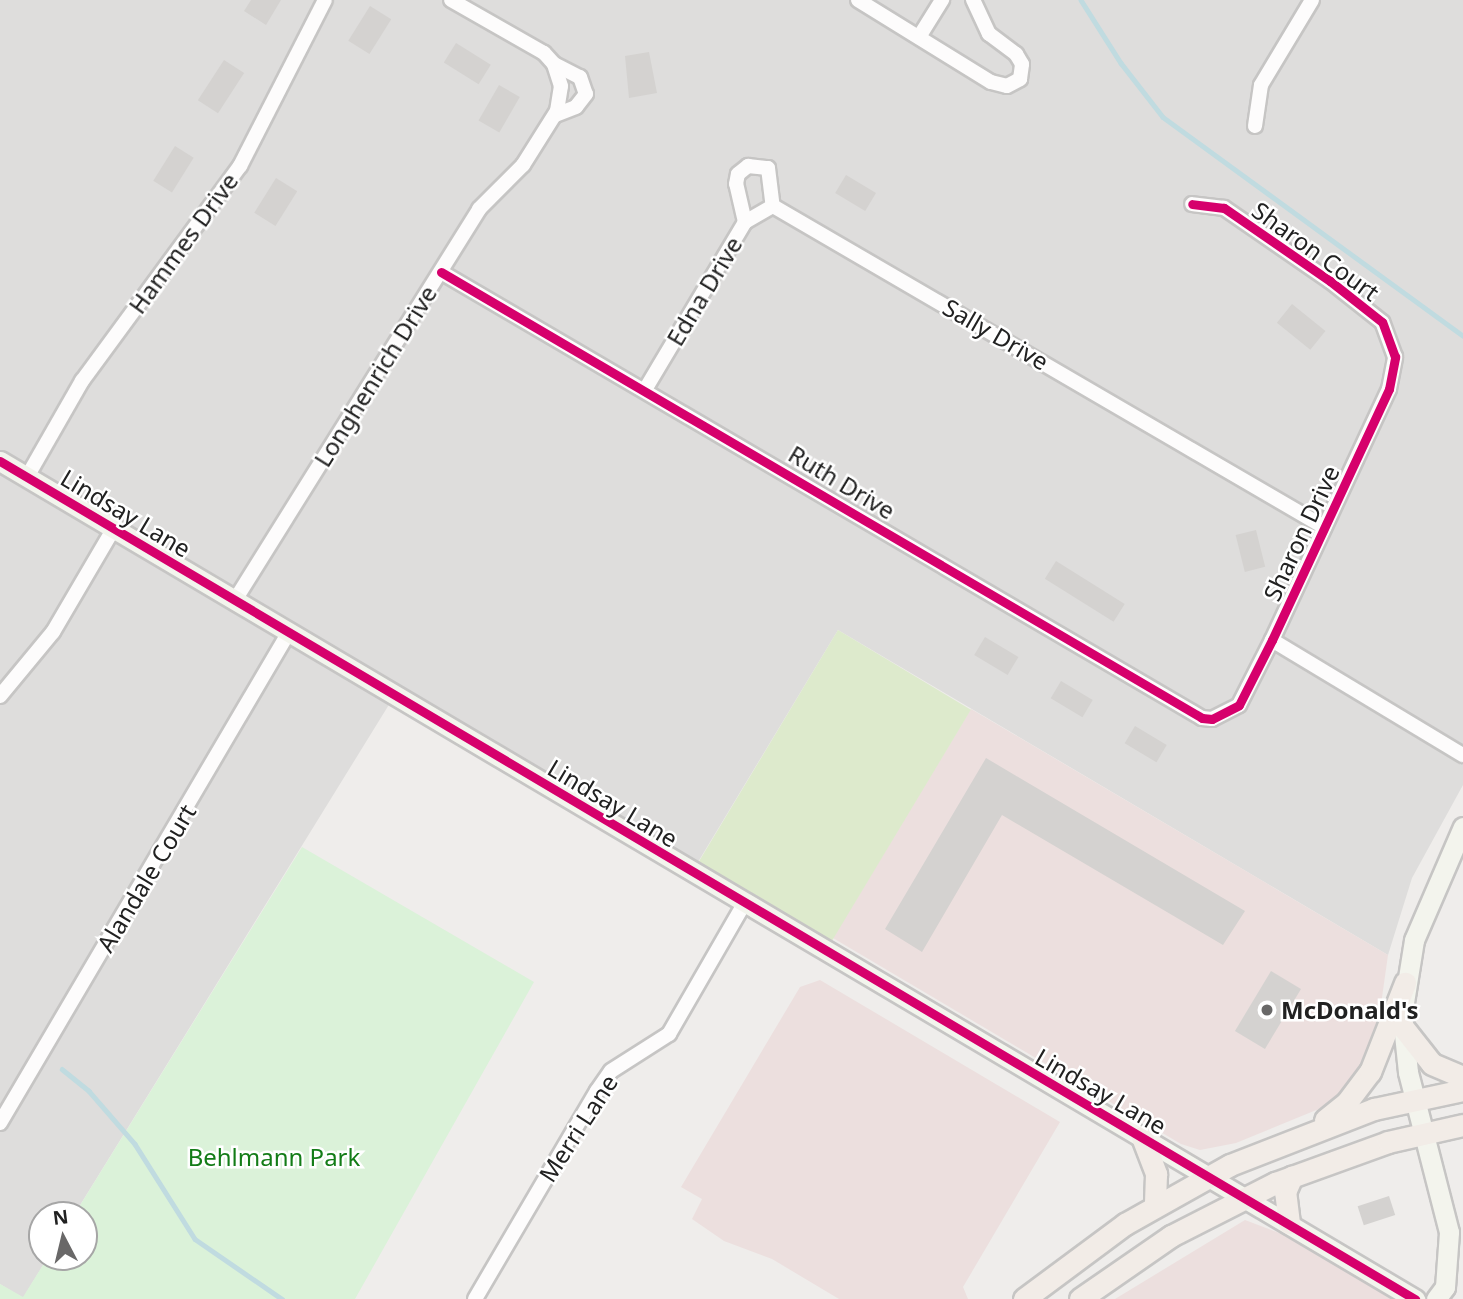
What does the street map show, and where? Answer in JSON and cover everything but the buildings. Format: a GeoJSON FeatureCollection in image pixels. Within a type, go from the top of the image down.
{"type":"FeatureCollection","features":[{"type":"Feature","properties":{"kind":"main road"},"geometry":{"type":"LineString","coordinates":[[1312,1130],[1364,1081],[1405,983]]}},
{"type":"Feature","properties":{"kind":"main road"},"geometry":{"type":"LineString","coordinates":[[1402,1026],[1432,1064],[1463,1077]]}},
{"type":"Feature","properties":{"kind":"main road"},"geometry":{"type":"LineString","coordinates":[[1024,1299],[1155,1205],[1208,1176],[1312,1130],[1416,1098],[1463,1090]]}},
{"type":"Feature","properties":{"kind":"main road"},"geometry":{"type":"LineString","coordinates":[[1080,1299],[1171,1236],[1244,1197],[1292,1176],[1427,1132],[1463,1125]]}},
{"type":"Feature","properties":{"kind":"main road"},"geometry":{"type":"LineString","coordinates":[[1142,1137],[1156,1174],[1155,1205]]}},
{"type":"Feature","properties":{"kind":"main road"},"geometry":{"type":"LineString","coordinates":[[1289,1223],[1285,1192],[1292,1176]]}},
{"type":"Feature","properties":{"kind":"street","name":"Hammes Drive"},"geometry":{"type":"LineString","coordinates":[[27,477],[82,381],[240,166],[325,0]]}},
{"type":"Feature","properties":{"kind":"street"},"geometry":{"type":"LineString","coordinates":[[451,0],[544,53],[554,64],[580,77],[586,94],[576,107],[555,115]]}},
{"type":"Feature","properties":{"kind":"street"},"geometry":{"type":"LineString","coordinates":[[858,0],[991,82],[1007,86],[1020,79],[1022,64],[1016,54],[989,34],[973,0]]}},
{"type":"Feature","properties":{"kind":"street"},"geometry":{"type":"LineString","coordinates":[[919,37],[942,0]]}},
{"type":"Feature","properties":{"kind":"street"},"geometry":{"type":"LineString","coordinates":[[1255,126],[1261,85],[1312,0]]}},
{"type":"Feature","properties":{"kind":"street","name":"Longhenrich Drive"},"geometry":{"type":"LineString","coordinates":[[235,600],[479,209],[523,165],[555,115],[561,86],[554,64]]}},
{"type":"Feature","properties":{"kind":"street"},"geometry":{"type":"LineString","coordinates":[[744,222],[736,184],[738,174],[748,166],[768,168],[773,206]]}},
{"type":"Feature","properties":{"kind":"street","name":"Sharon Court"},"geometry":{"type":"LineString","coordinates":[[1192,204],[1224,208],[1340,288],[1382,323],[1395,357]]}},
{"type":"Feature","properties":{"kind":"street","name":"Edna Drive"},"geometry":{"type":"LineString","coordinates":[[646,388],[744,222],[773,206]]}},
{"type":"Feature","properties":{"kind":"street","name":"Sally Drive"},"geometry":{"type":"LineString","coordinates":[[773,206],[1324,527]]}},
{"type":"Feature","properties":{"kind":"street","name":"Ruth Drive"},"geometry":{"type":"LineString","coordinates":[[441,272],[646,388],[1202,718],[1223,716]]}},
{"type":"Feature","properties":{"kind":"street","name":"Sharon Drive"},"geometry":{"type":"LineString","coordinates":[[1223,716],[1239,705],[1272,640],[1389,389],[1395,357]]}},
{"type":"Feature","properties":{"kind":"street","name":"Lindsay Lane"},"geometry":{"type":"LineString","coordinates":[[0,461],[1415,1299]]}},
{"type":"Feature","properties":{"kind":"street"},"geometry":{"type":"LineString","coordinates":[[0,696],[53,632],[114,528]]}},
{"type":"Feature","properties":{"kind":"street","name":"Alandale Court"},"geometry":{"type":"LineString","coordinates":[[0,1123],[289,632]]}},
{"type":"Feature","properties":{"kind":"street"},"geometry":{"type":"LineString","coordinates":[[1272,640],[1463,755]]}},
{"type":"Feature","properties":{"kind":"street"},"geometry":{"type":"LineString","coordinates":[[1436,1299],[1445,1287],[1449,1232],[1427,1132],[1416,1098],[1402,1026],[1405,983],[1426,907],[1463,827]]}},
{"type":"Feature","properties":{"kind":"street","name":"Merri Lane"},"geometry":{"type":"LineString","coordinates":[[475,1299],[597,1091],[611,1071],[669,1034],[744,904]]}},
{"type":"Feature","properties":{"kind":"street"},"geometry":{"type":"LineString","coordinates":[[1449,1232],[1463,1254]]}},
{"type":"Feature","properties":{"kind":"shaded area"},"geometry":{"type":"Polygon","coordinates":[[[0,0],[1463,0],[1463,785],[1412,878],[1388,955],[838,630],[698,862],[0,451],[0,0]]]}},
{"type":"Feature","properties":{"kind":"shaded area"},"geometry":{"type":"Polygon","coordinates":[[[0,473],[390,703],[83,1201],[28,1201],[28,1271],[39,1271],[23,1298],[0,1284],[0,473]]]}},
{"type":"Feature","properties":{"kind":"shaded area"},"geometry":{"type":"Polygon","coordinates":[[[971,709],[1388,955],[1376,1040],[1352,1088],[1331,1104],[1236,1143],[1200,1150],[1181,1144],[833,938],[971,709]]]}},
{"type":"Feature","properties":{"kind":"shaded area"},"geometry":{"type":"Polygon","coordinates":[[[820,980],[1060,1122],[963,1287],[968,1299],[839,1299],[772,1259],[724,1241],[692,1219],[702,1199],[681,1187],[800,987],[820,980]]]}},
{"type":"Feature","properties":{"kind":"shaded area"},"geometry":{"type":"Polygon","coordinates":[[[1245,1220],[1306,1243],[1399,1299],[1115,1299],[1245,1220]]]}},
{"type":"Feature","properties":{"kind":"green space"},"geometry":{"type":"Polygon","coordinates":[[[838,630],[971,710],[831,942],[698,862],[838,630]]]}},
{"type":"Feature","properties":{"kind":"green space","name":"Behlmann Park"},"geometry":{"type":"Polygon","coordinates":[[[302,847],[534,982],[355,1299],[0,1299],[0,1284],[23,1297],[39,1271],[98,1271],[98,1201],[83,1201],[302,847]]]}},
{"type":"Feature","properties":{"kind":"waterway"},"geometry":{"type":"LineString","coordinates":[[1081,0],[1121,63],[1163,117],[1463,336]]}},
{"type":"Feature","properties":{"kind":"waterway"},"geometry":{"type":"LineString","coordinates":[[62,1069],[89,1091],[135,1144],[195,1239],[282,1299]]}},
{"type":"Feature","properties":{"kind":"cycle path"},"geometry":{"type":"LineString","coordinates":[[441,272],[1202,718],[1212,719],[1239,705],[1272,640],[1389,389],[1395,357],[1382,322],[1330,281],[1224,208],[1192,204]]}},
{"type":"Feature","properties":{"kind":"cycle path"},"geometry":{"type":"LineString","coordinates":[[0,461],[1415,1299]]}},
{"type":"Feature","properties":{"kind":"place","name":"McDonald's"},"geometry":{"type":"Point","coordinates":[1267,1010]}}]}
